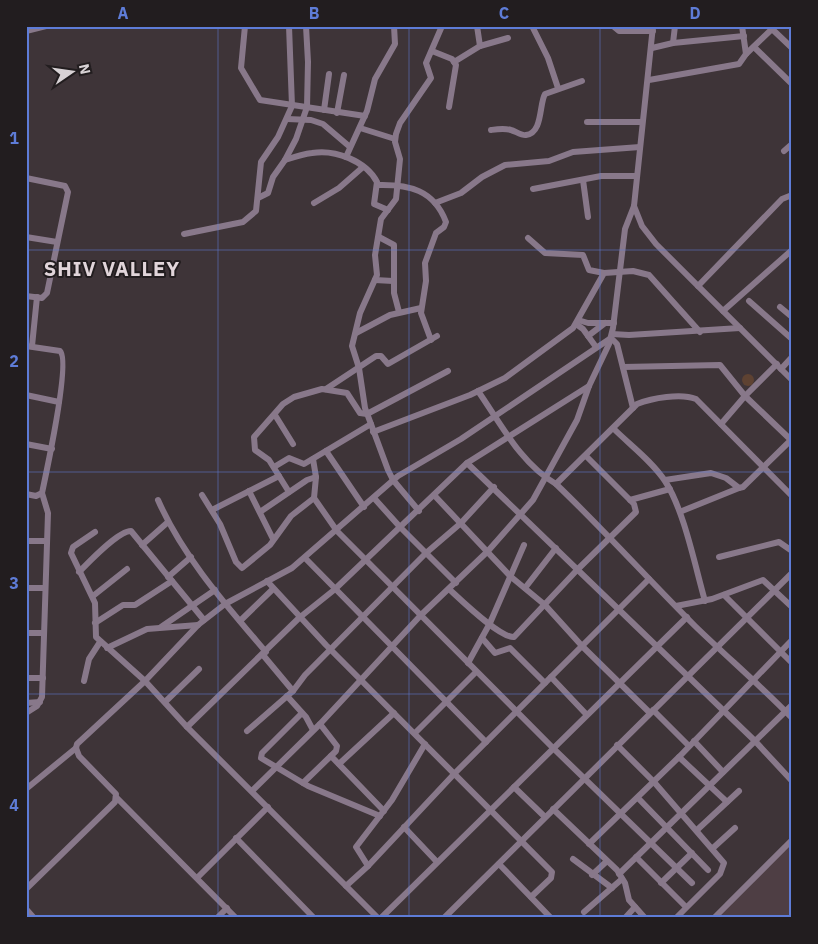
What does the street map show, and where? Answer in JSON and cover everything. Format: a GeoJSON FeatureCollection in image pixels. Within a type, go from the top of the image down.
{"type":"FeatureCollection","features":[{"type":"Feature","properties":{"kind":"street"},"geometry":{"type":"LineString","coordinates":[[26,31],[46,26]]}},
{"type":"Feature","properties":{"kind":"street"},"geometry":{"type":"LineString","coordinates":[[245,26],[241,61],[244,76],[260,100],[365,116]]}},
{"type":"Feature","properties":{"kind":"street"},"geometry":{"type":"LineString","coordinates":[[184,234],[243,222],[256,211],[261,162],[273,145],[292,106],[289,26]]}},
{"type":"Feature","properties":{"kind":"street"},"geometry":{"type":"LineString","coordinates":[[258,198],[268,193],[272,177],[286,160],[307,107],[308,62],[306,26]]}},
{"type":"Feature","properties":{"kind":"street"},"geometry":{"type":"LineString","coordinates":[[346,157],[365,116],[375,79],[395,44],[394,26]]}},
{"type":"Feature","properties":{"kind":"street"},"geometry":{"type":"LineString","coordinates":[[418,511],[393,480],[373,432],[367,414],[359,368],[352,346],[365,299],[377,272],[375,255],[382,219],[395,202],[400,155],[395,139],[400,123],[431,78],[426,63],[442,26]]}},
{"type":"Feature","properties":{"kind":"street"},"geometry":{"type":"LineString","coordinates":[[477,26],[480,46]]}},
{"type":"Feature","properties":{"kind":"street"},"geometry":{"type":"LineString","coordinates":[[532,26],[548,58],[558,88]]}},
{"type":"Feature","properties":{"kind":"street"},"geometry":{"type":"LineString","coordinates":[[673,43],[675,26]]}},
{"type":"Feature","properties":{"kind":"street"},"geometry":{"type":"LineString","coordinates":[[742,26],[746,54]]}},
{"type":"Feature","properties":{"kind":"street"},"geometry":{"type":"LineString","coordinates":[[252,791],[320,724],[361,679],[488,551],[522,514],[546,478],[577,420],[589,386],[612,336],[625,229],[634,206],[642,122],[649,80],[653,29],[615,27]]}},
{"type":"Feature","properties":{"kind":"street"},"geometry":{"type":"LineString","coordinates":[[649,80],[732,67],[739,64],[772,27],[792,48]]}},
{"type":"Feature","properties":{"kind":"street"},"geometry":{"type":"LineString","coordinates":[[652,48],[673,43],[744,36]]}},
{"type":"Feature","properties":{"kind":"street"},"geometry":{"type":"LineString","coordinates":[[454,62],[480,46],[508,38]]}},
{"type":"Feature","properties":{"kind":"street"},"geometry":{"type":"LineString","coordinates":[[754,47],[792,84]]}},
{"type":"Feature","properties":{"kind":"street"},"geometry":{"type":"LineString","coordinates":[[432,51],[454,62],[456,70],[449,107]]}},
{"type":"Feature","properties":{"kind":"street"},"geometry":{"type":"LineString","coordinates":[[324,110],[329,74]]}},
{"type":"Feature","properties":{"kind":"street"},"geometry":{"type":"LineString","coordinates":[[337,112],[344,75]]}},
{"type":"Feature","properties":{"kind":"street"},"geometry":{"type":"LineString","coordinates":[[491,130],[503,129],[526,135],[530,134],[538,122],[542,98],[548,91],[582,81]]}},
{"type":"Feature","properties":{"kind":"street"},"geometry":{"type":"LineString","coordinates":[[287,119],[323,124],[350,146]]}},
{"type":"Feature","properties":{"kind":"street"},"geometry":{"type":"LineString","coordinates":[[587,122],[642,122]]}},
{"type":"Feature","properties":{"kind":"street"},"geometry":{"type":"LineString","coordinates":[[360,128],[395,139]]}},
{"type":"Feature","properties":{"kind":"street"},"geometry":{"type":"LineString","coordinates":[[784,151],[792,144]]}},
{"type":"Feature","properties":{"kind":"street"},"geometry":{"type":"LineString","coordinates":[[435,203],[461,193],[482,177],[513,163],[549,161],[573,152],[640,147]]}},
{"type":"Feature","properties":{"kind":"street"},"geometry":{"type":"LineString","coordinates":[[286,160],[320,152],[346,157],[363,167],[374,177],[378,185],[372,202],[388,210]]}},
{"type":"Feature","properties":{"kind":"street"},"geometry":{"type":"LineString","coordinates":[[314,203],[339,188],[363,167]]}},
{"type":"Feature","properties":{"kind":"street"},"geometry":{"type":"LineString","coordinates":[[533,189],[601,176],[637,176]]}},
{"type":"Feature","properties":{"kind":"street"},"geometry":{"type":"LineString","coordinates":[[26,178],[65,186],[68,189],[48,293],[45,297],[26,296]]}},
{"type":"Feature","properties":{"kind":"street"},"geometry":{"type":"LineString","coordinates":[[583,180],[588,218]]}},
{"type":"Feature","properties":{"kind":"street"},"geometry":{"type":"LineString","coordinates":[[326,389],[378,355],[386,364],[392,363],[434,338],[421,308],[426,281],[427,256],[436,234],[446,225],[445,218],[424,191],[398,186],[378,185]]}},
{"type":"Feature","properties":{"kind":"street"},"geometry":{"type":"LineString","coordinates":[[698,286],[782,199],[792,195]]}},
{"type":"Feature","properties":{"kind":"street"},"geometry":{"type":"LineString","coordinates":[[634,206],[642,226],[656,244],[792,380]]}},
{"type":"Feature","properties":{"kind":"street"},"geometry":{"type":"LineString","coordinates":[[26,237],[57,242]]}},
{"type":"Feature","properties":{"kind":"street"},"geometry":{"type":"LineString","coordinates":[[380,237],[394,245],[393,281],[399,312]]}},
{"type":"Feature","properties":{"kind":"street"},"geometry":{"type":"LineString","coordinates":[[528,238],[536,248],[545,253],[583,255],[589,270],[604,273],[633,271],[649,275],[700,332]]}},
{"type":"Feature","properties":{"kind":"street"},"geometry":{"type":"LineString","coordinates":[[723,312],[792,250]]}},
{"type":"Feature","properties":{"kind":"street"},"geometry":{"type":"LineString","coordinates":[[373,432],[478,391],[505,378],[573,328],[604,273]]}},
{"type":"Feature","properties":{"kind":"street"},"geometry":{"type":"LineString","coordinates":[[375,280],[393,281]]}},
{"type":"Feature","properties":{"kind":"street"},"geometry":{"type":"LineString","coordinates":[[26,713],[40,702],[43,678],[44,588],[48,506],[42,493],[52,449],[64,359],[62,352],[29,346],[37,297]]}},
{"type":"Feature","properties":{"kind":"street"},"geometry":{"type":"LineString","coordinates":[[749,301],[792,339]]}},
{"type":"Feature","properties":{"kind":"street"},"geometry":{"type":"LineString","coordinates":[[780,307],[792,316]]}},
{"type":"Feature","properties":{"kind":"street"},"geometry":{"type":"LineString","coordinates":[[356,333],[399,312],[421,308]]}},
{"type":"Feature","properties":{"kind":"street"},"geometry":{"type":"LineString","coordinates":[[577,322],[614,323]]}},
{"type":"Feature","properties":{"kind":"street"},"geometry":{"type":"LineString","coordinates":[[577,322],[596,347]]}},
{"type":"Feature","properties":{"kind":"street"},"geometry":{"type":"LineString","coordinates":[[588,336],[605,323]]}},
{"type":"Feature","properties":{"kind":"street"},"geometry":{"type":"LineString","coordinates":[[26,789],[76,748],[80,740],[145,681],[201,623],[225,604],[305,558],[393,480],[495,416],[612,336],[740,328]]}},
{"type":"Feature","properties":{"kind":"street"},"geometry":{"type":"LineString","coordinates":[[612,336],[617,344],[633,408]]}},
{"type":"Feature","properties":{"kind":"street"},"geometry":{"type":"LineString","coordinates":[[721,424],[745,396],[792,357]]}},
{"type":"Feature","properties":{"kind":"street"},"geometry":{"type":"LineString","coordinates":[[622,367],[717,364],[722,367],[745,396],[791,439],[743,487],[682,511]]}},
{"type":"Feature","properties":{"kind":"street"},"geometry":{"type":"LineString","coordinates":[[289,492],[274,467],[255,450],[253,443],[259,431],[287,400],[315,390],[326,389],[347,393],[360,413],[367,414],[448,371]]}},
{"type":"Feature","properties":{"kind":"street"},"geometry":{"type":"LineString","coordinates":[[187,727],[299,618],[334,590],[467,463],[589,386]]}},
{"type":"Feature","properties":{"kind":"street"},"geometry":{"type":"LineString","coordinates":[[478,391],[519,452],[546,478],[556,484],[612,538],[649,579],[792,718]]}},
{"type":"Feature","properties":{"kind":"street"},"geometry":{"type":"LineString","coordinates":[[26,395],[59,402]]}},
{"type":"Feature","properties":{"kind":"street"},"geometry":{"type":"LineString","coordinates":[[556,484],[614,429],[633,408],[650,400],[691,397],[696,399],[792,496]]}},
{"type":"Feature","properties":{"kind":"street"},"geometry":{"type":"LineString","coordinates":[[275,415],[293,444]]}},
{"type":"Feature","properties":{"kind":"street"},"geometry":{"type":"LineString","coordinates":[[274,467],[286,459],[292,459],[301,464],[313,459],[370,424]]}},
{"type":"Feature","properties":{"kind":"street"},"geometry":{"type":"LineString","coordinates":[[614,429],[665,480],[670,489],[685,531],[705,601]]}},
{"type":"Feature","properties":{"kind":"street"},"geometry":{"type":"LineString","coordinates":[[26,444],[52,449]]}},
{"type":"Feature","properties":{"kind":"street"},"geometry":{"type":"LineString","coordinates":[[326,451],[364,507]]}},
{"type":"Feature","properties":{"kind":"street"},"geometry":{"type":"LineString","coordinates":[[449,590],[490,624],[507,636],[514,637],[577,570],[612,538],[636,512],[637,508],[630,500],[586,456]]}},
{"type":"Feature","properties":{"kind":"street"},"geometry":{"type":"LineString","coordinates":[[313,459],[316,476],[314,498],[336,532],[692,883]]}},
{"type":"Feature","properties":{"kind":"street"},"geometry":{"type":"LineString","coordinates":[[467,463],[522,514],[618,610],[755,741],[791,780]]}},
{"type":"Feature","properties":{"kind":"street"},"geometry":{"type":"LineString","coordinates":[[665,480],[711,473],[726,478],[739,488]]}},
{"type":"Feature","properties":{"kind":"street"},"geometry":{"type":"LineString","coordinates":[[212,510],[279,476]]}},
{"type":"Feature","properties":{"kind":"street"},"geometry":{"type":"LineString","coordinates":[[260,512],[316,476]]}},
{"type":"Feature","properties":{"kind":"street"},"geometry":{"type":"LineString","coordinates":[[248,731],[293,691],[305,675],[426,553],[461,523],[494,487]]}},
{"type":"Feature","properties":{"kind":"street"},"geometry":{"type":"LineString","coordinates":[[630,500],[670,489]]}},
{"type":"Feature","properties":{"kind":"street"},"geometry":{"type":"LineString","coordinates":[[249,491],[274,539]]}},
{"type":"Feature","properties":{"kind":"street"},"geometry":{"type":"LineString","coordinates":[[26,494],[36,496],[42,493]]}},
{"type":"Feature","properties":{"kind":"street"},"geometry":{"type":"LineString","coordinates":[[202,495],[212,510],[239,567],[244,567],[248,564],[274,539],[291,516],[314,498]]}},
{"type":"Feature","properties":{"kind":"street"},"geometry":{"type":"LineString","coordinates":[[434,495],[510,576],[545,605],[618,682],[723,772]]}},
{"type":"Feature","properties":{"kind":"street"},"geometry":{"type":"LineString","coordinates":[[374,498],[456,583]]}},
{"type":"Feature","properties":{"kind":"street"},"geometry":{"type":"LineString","coordinates":[[158,500],[168,522],[191,557],[293,691]]}},
{"type":"Feature","properties":{"kind":"street"},"geometry":{"type":"LineString","coordinates":[[142,545],[168,522]]}},
{"type":"Feature","properties":{"kind":"street"},"geometry":{"type":"LineString","coordinates":[[79,572],[127,531],[131,531],[190,605],[201,623]]}},
{"type":"Feature","properties":{"kind":"street"},"geometry":{"type":"LineString","coordinates":[[94,532],[72,550],[79,572],[93,596],[95,603],[95,633],[100,642],[145,681],[187,727],[379,918],[491,810],[618,682],[687,617]]}},
{"type":"Feature","properties":{"kind":"street"},"geometry":{"type":"LineString","coordinates":[[26,541],[46,541]]}},
{"type":"Feature","properties":{"kind":"street"},"geometry":{"type":"LineString","coordinates":[[719,557],[779,542],[792,551]]}},
{"type":"Feature","properties":{"kind":"street"},"geometry":{"type":"LineString","coordinates":[[468,663],[490,624],[524,545]]}},
{"type":"Feature","properties":{"kind":"street"},"geometry":{"type":"LineString","coordinates":[[525,588],[556,548]]}},
{"type":"Feature","properties":{"kind":"street"},"geometry":{"type":"LineString","coordinates":[[95,623],[123,605],[135,605],[170,579],[191,557]]}},
{"type":"Feature","properties":{"kind":"street"},"geometry":{"type":"LineString","coordinates":[[305,558],[391,648],[486,742]]}},
{"type":"Feature","properties":{"kind":"street"},"geometry":{"type":"LineString","coordinates":[[93,596],[127,569]]}},
{"type":"Feature","properties":{"kind":"street"},"geometry":{"type":"LineString","coordinates":[[444,918],[792,573]]}},
{"type":"Feature","properties":{"kind":"street"},"geometry":{"type":"LineString","coordinates":[[346,886],[368,866],[455,773],[649,579]]}},
{"type":"Feature","properties":{"kind":"street"},"geometry":{"type":"LineString","coordinates":[[676,606],[705,601],[759,580],[766,582],[792,607]]}},
{"type":"Feature","properties":{"kind":"street"},"geometry":{"type":"LineString","coordinates":[[267,581],[330,650],[552,872],[551,878],[531,897]]}},
{"type":"Feature","properties":{"kind":"street"},"geometry":{"type":"LineString","coordinates":[[26,588],[44,588]]}},
{"type":"Feature","properties":{"kind":"street"},"geometry":{"type":"LineString","coordinates":[[240,621],[274,589]]}},
{"type":"Feature","properties":{"kind":"street"},"geometry":{"type":"LineString","coordinates":[[160,627],[190,605],[215,590]]}},
{"type":"Feature","properties":{"kind":"street"},"geometry":{"type":"LineString","coordinates":[[724,595],[792,663]]}},
{"type":"Feature","properties":{"kind":"street"},"geometry":{"type":"LineString","coordinates":[[107,648],[138,632],[160,627],[201,623]]}},
{"type":"Feature","properties":{"kind":"street"},"geometry":{"type":"LineString","coordinates":[[26,633],[44,633]]}},
{"type":"Feature","properties":{"kind":"street"},"geometry":{"type":"LineString","coordinates":[[482,638],[495,653],[510,648],[545,683]]}},
{"type":"Feature","properties":{"kind":"street"},"geometry":{"type":"LineString","coordinates":[[589,844],[654,782],[792,640]]}},
{"type":"Feature","properties":{"kind":"street"},"geometry":{"type":"LineString","coordinates":[[84,682],[89,659],[100,642]]}},
{"type":"Feature","properties":{"kind":"street"},"geometry":{"type":"LineString","coordinates":[[165,702],[198,669]]}},
{"type":"Feature","properties":{"kind":"street"},"geometry":{"type":"LineString","coordinates":[[415,734],[476,672]]}},
{"type":"Feature","properties":{"kind":"street"},"geometry":{"type":"LineString","coordinates":[[551,677],[586,714]]}},
{"type":"Feature","properties":{"kind":"street"},"geometry":{"type":"LineString","coordinates":[[26,678],[43,678]]}},
{"type":"Feature","properties":{"kind":"street"},"geometry":{"type":"LineString","coordinates":[[287,696],[302,713],[313,730]]}},
{"type":"Feature","properties":{"kind":"street"},"geometry":{"type":"LineString","coordinates":[[26,703],[40,702]]}},
{"type":"Feature","properties":{"kind":"street"},"geometry":{"type":"LineString","coordinates":[[584,912],[612,888],[636,857],[792,705]]}},
{"type":"Feature","properties":{"kind":"street"},"geometry":{"type":"LineString","coordinates":[[302,713],[260,755],[263,760],[303,783],[382,814]]}},
{"type":"Feature","properties":{"kind":"street"},"geometry":{"type":"LineString","coordinates":[[339,764],[394,713]]}},
{"type":"Feature","properties":{"kind":"street"},"geometry":{"type":"LineString","coordinates":[[303,783],[336,751],[337,746],[320,724]]}},
{"type":"Feature","properties":{"kind":"street"},"geometry":{"type":"LineString","coordinates":[[368,866],[356,847],[382,814],[426,744]]}},
{"type":"Feature","properties":{"kind":"street"},"geometry":{"type":"LineString","coordinates":[[617,746],[654,782],[721,858],[724,868],[676,918]]}},
{"type":"Feature","properties":{"kind":"street"},"geometry":{"type":"LineString","coordinates":[[76,748],[79,756],[113,790],[116,797],[236,918]]}},
{"type":"Feature","properties":{"kind":"street"},"geometry":{"type":"LineString","coordinates":[[331,756],[382,814]]}},
{"type":"Feature","properties":{"kind":"street"},"geometry":{"type":"LineString","coordinates":[[679,756],[726,802]]}},
{"type":"Feature","properties":{"kind":"street"},"geometry":{"type":"LineString","coordinates":[[514,787],[545,817]]}},
{"type":"Feature","properties":{"kind":"street"},"geometry":{"type":"LineString","coordinates":[[696,830],[739,791]]}},
{"type":"Feature","properties":{"kind":"street"},"geometry":{"type":"LineString","coordinates":[[26,889],[112,805],[116,797]]}},
{"type":"Feature","properties":{"kind":"street"},"geometry":{"type":"LineString","coordinates":[[638,798],[708,870]]}},
{"type":"Feature","properties":{"kind":"street"},"geometry":{"type":"LineString","coordinates":[[197,878],[268,807]]}},
{"type":"Feature","properties":{"kind":"street"},"geometry":{"type":"LineString","coordinates":[[553,809],[621,876],[629,900],[645,918]]}},
{"type":"Feature","properties":{"kind":"street"},"geometry":{"type":"LineString","coordinates":[[404,827],[437,862]]}},
{"type":"Feature","properties":{"kind":"street"},"geometry":{"type":"LineString","coordinates":[[713,848],[735,828]]}},
{"type":"Feature","properties":{"kind":"street"},"geometry":{"type":"LineString","coordinates":[[236,838],[314,918]]}},
{"type":"Feature","properties":{"kind":"street"},"geometry":{"type":"LineString","coordinates":[[714,918],[792,840]]}},
{"type":"Feature","properties":{"kind":"street"},"geometry":{"type":"LineString","coordinates":[[661,883],[692,853]]}},
{"type":"Feature","properties":{"kind":"street"},"geometry":{"type":"LineString","coordinates":[[636,857],[686,907]]}},
{"type":"Feature","properties":{"kind":"street"},"geometry":{"type":"LineString","coordinates":[[573,860],[612,888]]}},
{"type":"Feature","properties":{"kind":"street"},"geometry":{"type":"LineString","coordinates":[[592,875],[607,861]]}},
{"type":"Feature","properties":{"kind":"street"},"geometry":{"type":"LineString","coordinates":[[499,864],[551,918]]}},
{"type":"Feature","properties":{"kind":"street"},"geometry":{"type":"LineString","coordinates":[[217,918],[227,908]]}},
{"type":"Feature","properties":{"kind":"street"},"geometry":{"type":"LineString","coordinates":[[625,918],[635,908]]}},
{"type":"Feature","properties":{"kind":"street"},"geometry":{"type":"LineString","coordinates":[[26,909],[34,918]]}},
{"type":"Feature","properties":{"kind":"shaded area"},"geometry":{"type":"Polygon","coordinates":[[[746,374],[750,374],[754,380],[750,386],[746,386],[742,382],[742,378],[746,374]]]}},
{"type":"Feature","properties":{"kind":"shaded area"},"geometry":{"type":"Polygon","coordinates":[[[792,843],[792,918],[716,918],[792,843]]]}},
{"type":"Feature","properties":{"kind":"district","name":"SHIV VALLEY"},"geometry":{"type":"Point","coordinates":[112,268]}}]}
